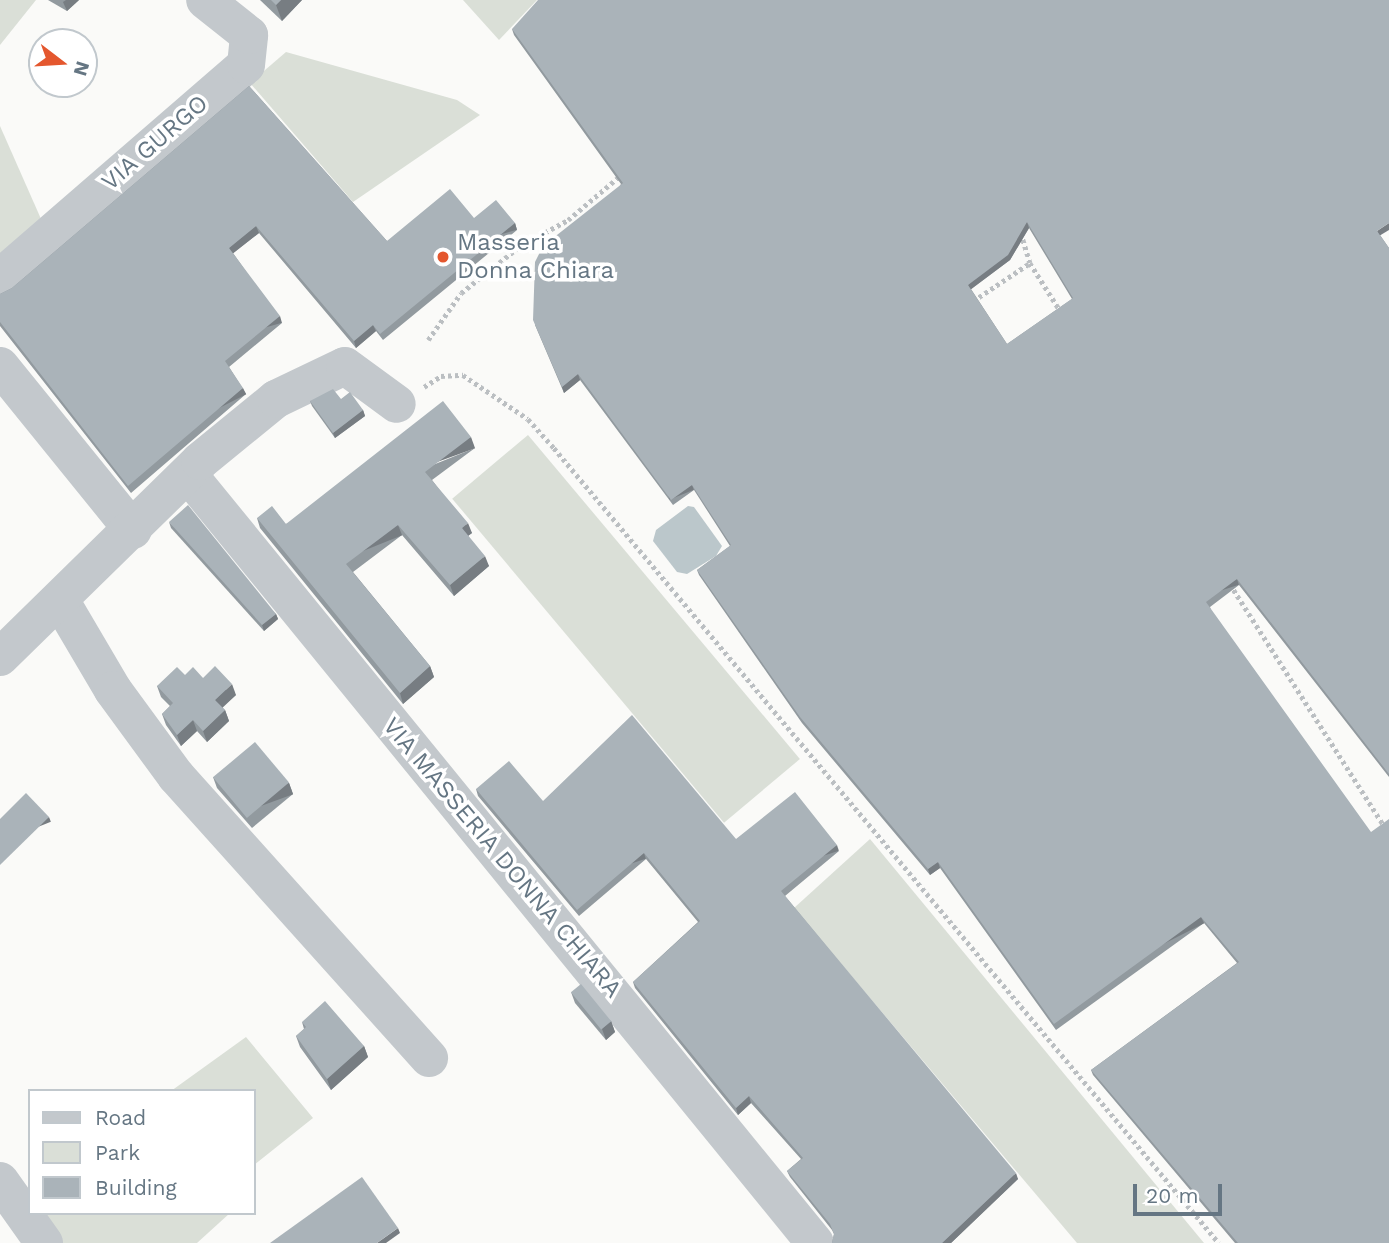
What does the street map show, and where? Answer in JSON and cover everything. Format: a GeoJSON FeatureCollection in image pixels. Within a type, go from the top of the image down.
{"type":"FeatureCollection","features":[{"type":"Feature","properties":{"kind":"street","name":"VIA GURGO"},"geometry":{"type":"LineString","coordinates":[[0,278],[246,65],[249,35],[205,0]]}},
{"type":"Feature","properties":{"kind":"street"},"geometry":{"type":"LineString","coordinates":[[0,366],[133,530]]}},
{"type":"Feature","properties":{"kind":"street"},"geometry":{"type":"LineString","coordinates":[[0,657],[188,474],[276,399],[334,368],[345,366],[357,372],[397,404]]}},
{"type":"Feature","properties":{"kind":"street","name":"VIA MASSERIA DONNA CHIARA"},"geometry":{"type":"LineString","coordinates":[[188,474],[815,1243]]}},
{"type":"Feature","properties":{"kind":"street"},"geometry":{"type":"LineString","coordinates":[[60,600],[113,690],[176,776],[429,1058]]}},
{"type":"Feature","properties":{"kind":"street"},"geometry":{"type":"LineString","coordinates":[[0,1181],[44,1243]]}},
{"type":"Feature","properties":{"kind":"path"},"geometry":{"type":"LineString","coordinates":[[428,340],[461,292],[520,246],[568,220],[622,175]]}},
{"type":"Feature","properties":{"kind":"path"},"geometry":{"type":"LineString","coordinates":[[1017,227],[1025,238],[1030,263],[1066,321]]}},
{"type":"Feature","properties":{"kind":"path"},"geometry":{"type":"LineString","coordinates":[[1025,238],[1036,230]]}},
{"type":"Feature","properties":{"kind":"path"},"geometry":{"type":"LineString","coordinates":[[968,305],[1030,263]]}},
{"type":"Feature","properties":{"kind":"path"},"geometry":{"type":"LineString","coordinates":[[397,404],[440,376],[463,375],[528,419],[1219,1243]]}},
{"type":"Feature","properties":{"kind":"path"},"geometry":{"type":"LineString","coordinates":[[1226,577],[1389,834]]}},
{"type":"Feature","properties":{"kind":"green space"},"geometry":{"type":"Polygon","coordinates":[[[0,0],[36,0],[0,45],[0,0]]]}},
{"type":"Feature","properties":{"kind":"green space"},"geometry":{"type":"Polygon","coordinates":[[[463,0],[537,0],[499,40],[463,0]]]}},
{"type":"Feature","properties":{"kind":"green space"},"geometry":{"type":"Polygon","coordinates":[[[286,52],[457,100],[480,115],[353,202],[250,83],[286,52]]]}},
{"type":"Feature","properties":{"kind":"green space"},"geometry":{"type":"Polygon","coordinates":[[[0,126],[45,228],[0,264],[0,126]]]}},
{"type":"Feature","properties":{"kind":"green space"},"geometry":{"type":"Polygon","coordinates":[[[528,435],[800,759],[724,823],[452,499],[528,435]]]}},
{"type":"Feature","properties":{"kind":"green space"},"geometry":{"type":"Polygon","coordinates":[[[870,839],[1204,1243],[1077,1243],[794,908],[870,839]]]}},
{"type":"Feature","properties":{"kind":"green space"},"geometry":{"type":"Polygon","coordinates":[[[246,1037],[313,1118],[256,1163],[256,1089],[174,1089],[246,1037]]]}},
{"type":"Feature","properties":{"kind":"green space"},"geometry":{"type":"Polygon","coordinates":[[[31,1215],[228,1215],[197,1243],[52,1243],[31,1215]]]}},
{"type":"Feature","properties":{"kind":"shaded area"},"geometry":{"type":"Polygon","coordinates":[[[688,506],[694,507],[722,546],[716,556],[687,574],[677,572],[653,541],[656,530],[688,506]]]}},
{"type":"Feature","properties":{"kind":"building"},"geometry":{"type":"Polygon","coordinates":[[[538,0],[1389,0],[1389,223],[1377,231],[1389,248],[1389,774],[1237,579],[1206,602],[1371,832],[1389,819],[1389,1243],[1238,1243],[1091,1070],[1239,962],[1201,917],[1054,1024],[938,862],[928,869],[800,717],[697,570],[731,545],[692,485],[671,500],[578,374],[562,387],[533,320],[535,262],[543,246],[623,183],[512,29],[538,0]],[[1027,222],[1008,255],[968,285],[1007,344],[1073,298],[1027,222]]]}},
{"type":"Feature","properties":{"kind":"building"},"geometry":{"type":"Polygon","coordinates":[[[249,86],[387,241],[450,189],[474,218],[496,200],[515,223],[380,334],[373,325],[354,341],[256,226],[229,248],[280,316],[225,361],[243,388],[128,486],[0,322],[0,294],[12,288],[249,86]]]}},
{"type":"Feature","properties":{"kind":"building"},"geometry":{"type":"Polygon","coordinates":[[[333,389],[341,399],[350,392],[363,410],[333,433],[310,401],[333,389]]]}},
{"type":"Feature","properties":{"kind":"building"},"geometry":{"type":"Polygon","coordinates":[[[443,401],[471,437],[425,472],[468,523],[462,528],[485,556],[450,585],[398,525],[346,564],[430,666],[400,693],[257,518],[272,506],[286,524],[443,401]]]}},
{"type":"Feature","properties":{"kind":"building"},"geometry":{"type":"Polygon","coordinates":[[[188,505],[276,614],[262,625],[169,522],[188,505]]]}},
{"type":"Feature","properties":{"kind":"building"},"geometry":{"type":"Polygon","coordinates":[[[215,666],[232,684],[215,700],[225,710],[203,731],[193,720],[177,735],[162,714],[173,703],[157,686],[177,667],[185,675],[193,667],[203,678],[215,666]]]}},
{"type":"Feature","properties":{"kind":"building"},"geometry":{"type":"Polygon","coordinates":[[[632,715],[736,839],[795,792],[837,845],[781,891],[1016,1173],[942,1243],[832,1243],[834,1234],[830,1224],[787,1171],[803,1158],[749,1096],[736,1108],[633,982],[700,921],[644,853],[577,910],[476,789],[509,761],[543,801],[632,715]]]}},
{"type":"Feature","properties":{"kind":"building"},"geometry":{"type":"Polygon","coordinates":[[[255,742],[289,783],[247,818],[213,777],[255,742]]]}},
{"type":"Feature","properties":{"kind":"building"},"geometry":{"type":"Polygon","coordinates":[[[26,793],[49,817],[0,865],[0,819],[26,793]]]}},
{"type":"Feature","properties":{"kind":"building"},"geometry":{"type":"Polygon","coordinates":[[[581,984],[611,1021],[601,1029],[571,992],[581,984]]]}},
{"type":"Feature","properties":{"kind":"building"},"geometry":{"type":"Polygon","coordinates":[[[325,1001],[364,1046],[327,1079],[296,1036],[306,1027],[302,1022],[325,1001]]]}},
{"type":"Feature","properties":{"kind":"building"},"geometry":{"type":"Polygon","coordinates":[[[362,1177],[398,1228],[377,1243],[270,1243],[362,1177]]]}},
{"type":"Feature","properties":{"kind":"place","name":"Masseria Donna Chiara"},"geometry":{"type":"Point","coordinates":[443,257]}}]}
